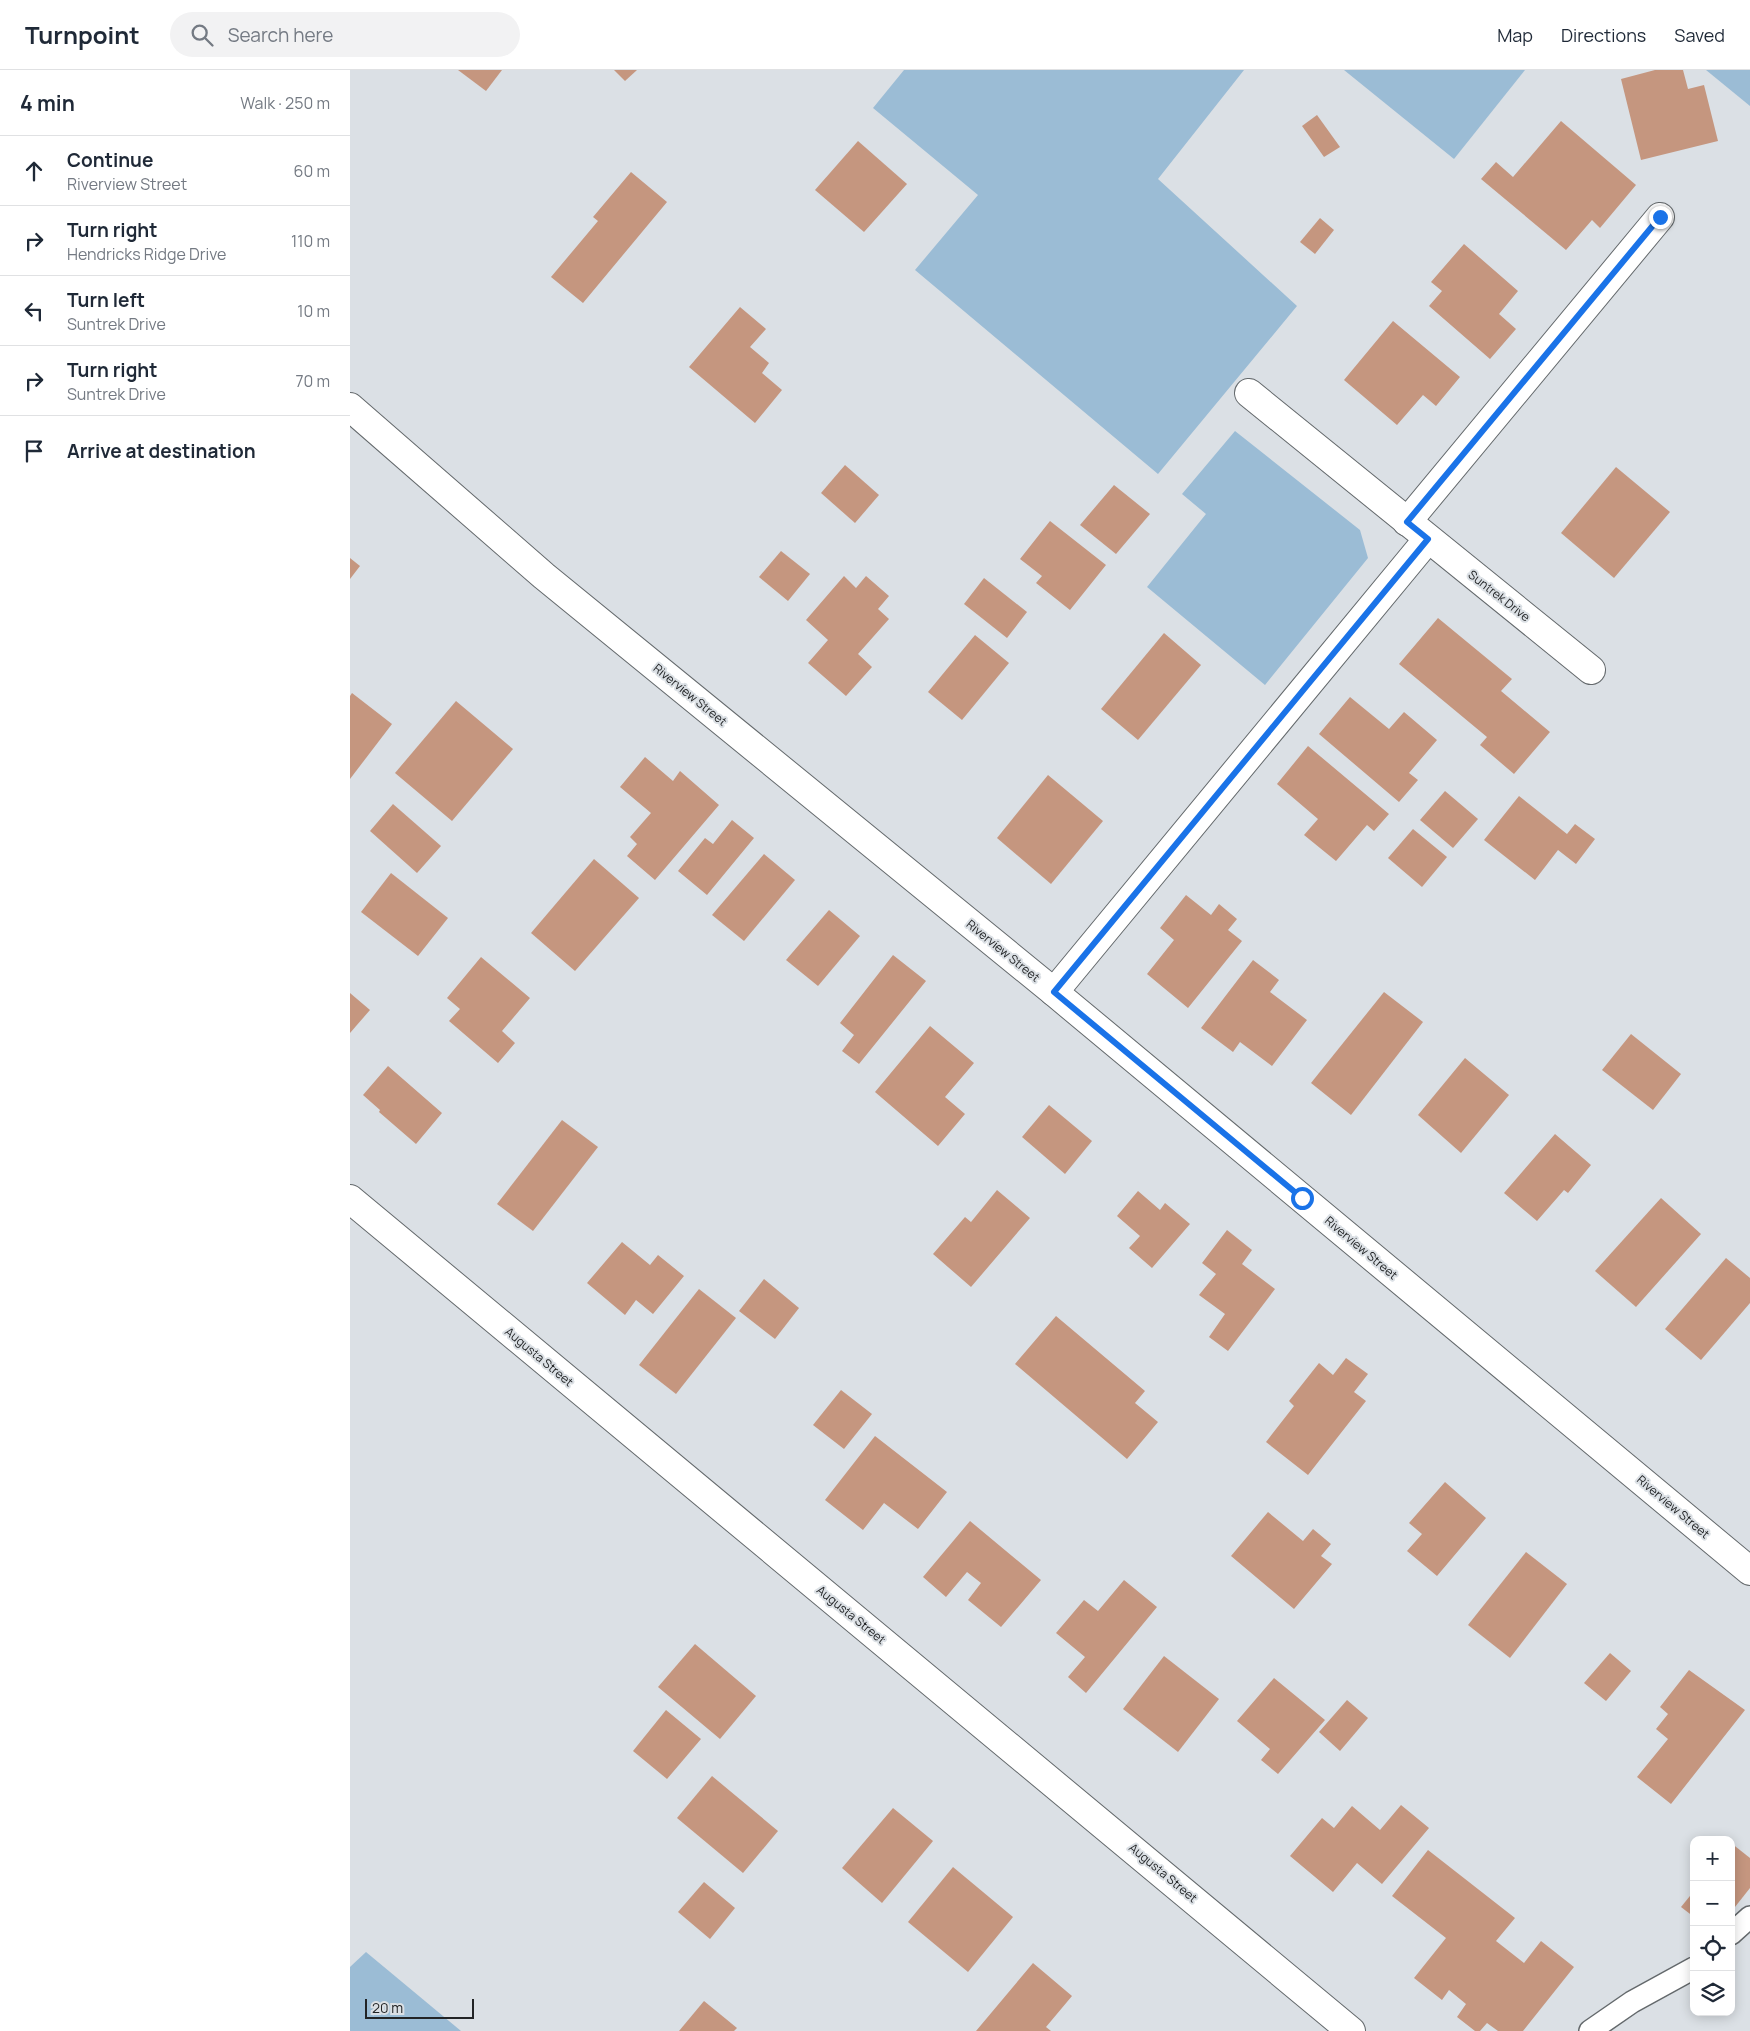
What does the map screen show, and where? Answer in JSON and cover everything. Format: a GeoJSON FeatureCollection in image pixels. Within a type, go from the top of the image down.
{"type":"FeatureCollection","features":[{"type":"Feature","properties":{"kind":"street"},"geometry":{"type":"LineString","coordinates":[[1054,992],[1660,217]]}},
{"type":"Feature","properties":{"kind":"street","name":"Suntrek Drive"},"geometry":{"type":"LineString","coordinates":[[1249,393],[1591,670]]}},
{"type":"Feature","properties":{"kind":"street","name":"Riverview Street"},"geometry":{"type":"LineString","coordinates":[[350,407],[544,576],[1054,992],[1750,1571]]}},
{"type":"Feature","properties":{"kind":"street","name":"Augusta Street"},"geometry":{"type":"LineString","coordinates":[[350,1199],[1351,2031]]}},
{"type":"Feature","properties":{"kind":"lane"},"geometry":{"type":"LineString","coordinates":[[1735,1930],[1750,1917]]}},
{"type":"Feature","properties":{"kind":"lane"},"geometry":{"type":"LineString","coordinates":[[1590,2031],[1632,2002],[1690,1970]]}},
{"type":"Feature","properties":{"kind":"shaded area"},"geometry":{"type":"Polygon","coordinates":[[[904,70],[1244,70],[1158,179],[1297,306],[1158,474],[915,270],[978,195],[873,108],[904,70]]]}},
{"type":"Feature","properties":{"kind":"shaded area"},"geometry":{"type":"Polygon","coordinates":[[[1344,70],[1525,70],[1454,159],[1344,70]]]}},
{"type":"Feature","properties":{"kind":"shaded area"},"geometry":{"type":"Polygon","coordinates":[[[1706,70],[1750,70],[1750,106],[1706,70]]]}},
{"type":"Feature","properties":{"kind":"shaded area"},"geometry":{"type":"Polygon","coordinates":[[[1235,431],[1360,530],[1368,558],[1265,685],[1147,587],[1206,514],[1182,494],[1235,431]]]}},
{"type":"Feature","properties":{"kind":"shaded area"},"geometry":{"type":"Polygon","coordinates":[[[366,1952],[461,2031],[350,2031],[350,1967],[366,1952]]]}},
{"type":"Feature","properties":{"kind":"building"},"geometry":{"type":"Polygon","coordinates":[[[458,70],[502,70],[486,91],[458,70]]]}},
{"type":"Feature","properties":{"kind":"building"},"geometry":{"type":"Polygon","coordinates":[[[614,70],[637,70],[625,81],[614,70]]]}},
{"type":"Feature","properties":{"kind":"building"},"geometry":{"type":"Polygon","coordinates":[[[1655,70],[1683,70],[1688,89],[1704,85],[1718,141],[1641,160],[1621,79],[1655,70]]]}},
{"type":"Feature","properties":{"kind":"building"},"geometry":{"type":"Polygon","coordinates":[[[1317,115],[1340,147],[1324,157],[1302,126],[1317,115]]]}},
{"type":"Feature","properties":{"kind":"building"},"geometry":{"type":"Polygon","coordinates":[[[1561,121],[1636,185],[1600,228],[1592,220],[1566,250],[1481,179],[1496,162],[1513,177],[1561,121]]]}},
{"type":"Feature","properties":{"kind":"building"},"geometry":{"type":"Polygon","coordinates":[[[858,141],[907,184],[864,232],[815,190],[858,141]]]}},
{"type":"Feature","properties":{"kind":"building"},"geometry":{"type":"Polygon","coordinates":[[[631,172],[667,202],[583,303],[551,277],[598,221],[593,217],[631,172]]]}},
{"type":"Feature","properties":{"kind":"building"},"geometry":{"type":"Polygon","coordinates":[[[1320,218],[1334,230],[1315,254],[1300,242],[1320,218]]]}},
{"type":"Feature","properties":{"kind":"building"},"geometry":{"type":"Polygon","coordinates":[[[1464,244],[1518,291],[1499,314],[1516,329],[1490,359],[1429,306],[1442,291],[1431,282],[1464,244]]]}},
{"type":"Feature","properties":{"kind":"building"},"geometry":{"type":"Polygon","coordinates":[[[740,307],[766,329],[750,347],[769,363],[762,373],[782,390],[755,423],[689,367],[740,307]]]}},
{"type":"Feature","properties":{"kind":"building"},"geometry":{"type":"Polygon","coordinates":[[[1393,321],[1460,377],[1436,406],[1423,395],[1397,425],[1344,380],[1393,321]]]}},
{"type":"Feature","properties":{"kind":"building"},"geometry":{"type":"Polygon","coordinates":[[[845,465],[879,495],[855,523],[821,493],[845,465]]]}},
{"type":"Feature","properties":{"kind":"building"},"geometry":{"type":"Polygon","coordinates":[[[1616,467],[1670,512],[1614,578],[1561,533],[1616,467]]]}},
{"type":"Feature","properties":{"kind":"building"},"geometry":{"type":"Polygon","coordinates":[[[1114,485],[1150,514],[1116,554],[1080,525],[1114,485]]]}},
{"type":"Feature","properties":{"kind":"building"},"geometry":{"type":"Polygon","coordinates":[[[1050,521],[1106,565],[1070,610],[1036,583],[1042,576],[1020,559],[1050,521]]]}},
{"type":"Feature","properties":{"kind":"building"},"geometry":{"type":"Polygon","coordinates":[[[781,551],[810,574],[788,601],[759,577],[781,551]]]}},
{"type":"Feature","properties":{"kind":"building"},"geometry":{"type":"Polygon","coordinates":[[[350,558],[360,566],[350,579],[350,558]]]}},
{"type":"Feature","properties":{"kind":"building"},"geometry":{"type":"Polygon","coordinates":[[[844,576],[856,588],[866,576],[889,596],[878,609],[889,619],[858,654],[872,667],[846,696],[808,663],[828,640],[806,620],[844,576]]]}},
{"type":"Feature","properties":{"kind":"building"},"geometry":{"type":"Polygon","coordinates":[[[984,578],[1027,612],[1007,638],[964,604],[984,578]]]}},
{"type":"Feature","properties":{"kind":"building"},"geometry":{"type":"Polygon","coordinates":[[[1438,618],[1512,679],[1501,691],[1550,732],[1514,774],[1480,745],[1487,737],[1399,664],[1438,618]]]}},
{"type":"Feature","properties":{"kind":"building"},"geometry":{"type":"Polygon","coordinates":[[[1164,633],[1201,665],[1138,740],[1101,709],[1164,633]]]}},
{"type":"Feature","properties":{"kind":"building"},"geometry":{"type":"Polygon","coordinates":[[[975,635],[1009,663],[962,720],[928,692],[975,635]]]}},
{"type":"Feature","properties":{"kind":"building"},"geometry":{"type":"Polygon","coordinates":[[[352,693],[392,724],[350,779],[350,696],[352,693]]]}},
{"type":"Feature","properties":{"kind":"building"},"geometry":{"type":"Polygon","coordinates":[[[1350,697],[1389,729],[1404,712],[1437,740],[1409,773],[1418,780],[1399,802],[1319,734],[1350,697]]]}},
{"type":"Feature","properties":{"kind":"building"},"geometry":{"type":"Polygon","coordinates":[[[456,701],[513,749],[452,821],[395,773],[456,701]]]}},
{"type":"Feature","properties":{"kind":"building"},"geometry":{"type":"Polygon","coordinates":[[[1308,746],[1389,814],[1374,831],[1367,825],[1336,861],[1304,835],[1318,819],[1277,784],[1308,746]]]}},
{"type":"Feature","properties":{"kind":"building"},"geometry":{"type":"Polygon","coordinates":[[[645,757],[673,781],[680,771],[719,805],[655,880],[627,856],[637,844],[630,837],[651,813],[620,787],[645,757]]]}},
{"type":"Feature","properties":{"kind":"building"},"geometry":{"type":"Polygon","coordinates":[[[1048,775],[1103,821],[1051,884],[997,838],[1048,775]]]}},
{"type":"Feature","properties":{"kind":"building"},"geometry":{"type":"Polygon","coordinates":[[[1445,791],[1478,819],[1453,848],[1420,820],[1445,791]]]}},
{"type":"Feature","properties":{"kind":"building"},"geometry":{"type":"Polygon","coordinates":[[[1519,796],[1567,834],[1575,824],[1595,839],[1576,864],[1558,850],[1535,880],[1484,840],[1519,796]]]}},
{"type":"Feature","properties":{"kind":"building"},"geometry":{"type":"Polygon","coordinates":[[[393,804],[441,846],[417,873],[370,831],[393,804]]]}},
{"type":"Feature","properties":{"kind":"building"},"geometry":{"type":"Polygon","coordinates":[[[732,820],[754,838],[707,895],[678,871],[705,838],[713,844],[732,820]]]}},
{"type":"Feature","properties":{"kind":"building"},"geometry":{"type":"Polygon","coordinates":[[[1413,829],[1447,857],[1422,887],[1388,858],[1413,829]]]}},
{"type":"Feature","properties":{"kind":"building"},"geometry":{"type":"Polygon","coordinates":[[[764,854],[795,880],[744,941],[712,915],[764,854]]]}},
{"type":"Feature","properties":{"kind":"building"},"geometry":{"type":"Polygon","coordinates":[[[594,859],[639,898],[575,971],[531,933],[594,859]]]}},
{"type":"Feature","properties":{"kind":"building"},"geometry":{"type":"Polygon","coordinates":[[[391,873],[448,918],[418,956],[361,912],[391,873]]]}},
{"type":"Feature","properties":{"kind":"building"},"geometry":{"type":"Polygon","coordinates":[[[1186,895],[1211,915],[1219,904],[1237,919],[1228,930],[1242,941],[1188,1008],[1147,974],[1174,940],[1160,928],[1186,895]]]}},
{"type":"Feature","properties":{"kind":"building"},"geometry":{"type":"Polygon","coordinates":[[[829,910],[860,936],[818,986],[786,960],[829,910]]]}},
{"type":"Feature","properties":{"kind":"building"},"geometry":{"type":"Polygon","coordinates":[[[893,955],[926,981],[859,1064],[842,1051],[854,1035],[840,1023],[893,955]]]}},
{"type":"Feature","properties":{"kind":"building"},"geometry":{"type":"Polygon","coordinates":[[[481,957],[530,998],[502,1031],[515,1043],[498,1063],[449,1021],[460,1009],[447,998],[481,957]]]}},
{"type":"Feature","properties":{"kind":"building"},"geometry":{"type":"Polygon","coordinates":[[[1253,960],[1279,980],[1270,992],[1307,1020],[1272,1066],[1240,1042],[1233,1052],[1201,1028],[1253,960]]]}},
{"type":"Feature","properties":{"kind":"building"},"geometry":{"type":"Polygon","coordinates":[[[1384,992],[1423,1022],[1351,1115],[1311,1083],[1384,992]]]}},
{"type":"Feature","properties":{"kind":"building"},"geometry":{"type":"Polygon","coordinates":[[[350,993],[370,1010],[350,1033],[350,993]]]}},
{"type":"Feature","properties":{"kind":"building"},"geometry":{"type":"Polygon","coordinates":[[[930,1026],[974,1063],[945,1097],[965,1114],[938,1146],[875,1092],[930,1026]]]}},
{"type":"Feature","properties":{"kind":"building"},"geometry":{"type":"Polygon","coordinates":[[[1631,1034],[1681,1074],[1653,1110],[1602,1070],[1631,1034]]]}},
{"type":"Feature","properties":{"kind":"building"},"geometry":{"type":"Polygon","coordinates":[[[1465,1058],[1509,1095],[1461,1153],[1418,1115],[1465,1058]]]}},
{"type":"Feature","properties":{"kind":"building"},"geometry":{"type":"Polygon","coordinates":[[[388,1066],[442,1113],[416,1144],[379,1112],[380,1110],[363,1095],[388,1066]]]}},
{"type":"Feature","properties":{"kind":"building"},"geometry":{"type":"Polygon","coordinates":[[[1049,1105],[1092,1141],[1065,1174],[1022,1137],[1049,1105]]]}},
{"type":"Feature","properties":{"kind":"building"},"geometry":{"type":"Polygon","coordinates":[[[562,1120],[598,1147],[533,1231],[497,1204],[562,1120]]]}},
{"type":"Feature","properties":{"kind":"building"},"geometry":{"type":"Polygon","coordinates":[[[1555,1134],[1591,1165],[1568,1193],[1564,1190],[1537,1221],[1504,1193],[1555,1134]]]}},
{"type":"Feature","properties":{"kind":"building"},"geometry":{"type":"Polygon","coordinates":[[[997,1190],[1030,1218],[971,1287],[933,1254],[965,1217],[971,1222],[997,1190]]]}},
{"type":"Feature","properties":{"kind":"building"},"geometry":{"type":"Polygon","coordinates":[[[1138,1191],[1160,1210],[1165,1203],[1190,1224],[1152,1268],[1129,1248],[1140,1236],[1117,1216],[1138,1191]]]}},
{"type":"Feature","properties":{"kind":"building"},"geometry":{"type":"Polygon","coordinates":[[[1661,1198],[1701,1234],[1636,1307],[1595,1271],[1661,1198]]]}},
{"type":"Feature","properties":{"kind":"building"},"geometry":{"type":"Polygon","coordinates":[[[1227,1230],[1252,1250],[1242,1264],[1275,1289],[1228,1351],[1209,1337],[1225,1314],[1199,1295],[1216,1274],[1202,1263],[1227,1230]]]}},
{"type":"Feature","properties":{"kind":"building"},"geometry":{"type":"Polygon","coordinates":[[[622,1242],[650,1265],[658,1255],[684,1276],[653,1314],[636,1300],[625,1315],[587,1283],[622,1242]]]}},
{"type":"Feature","properties":{"kind":"building"},"geometry":{"type":"Polygon","coordinates":[[[1726,1258],[1750,1278],[1750,1303],[1701,1360],[1665,1329],[1726,1258]]]}},
{"type":"Feature","properties":{"kind":"building"},"geometry":{"type":"Polygon","coordinates":[[[764,1279],[799,1308],[775,1339],[739,1311],[764,1279]]]}},
{"type":"Feature","properties":{"kind":"building"},"geometry":{"type":"Polygon","coordinates":[[[699,1289],[736,1318],[676,1394],[639,1365],[699,1289]]]}},
{"type":"Feature","properties":{"kind":"building"},"geometry":{"type":"Polygon","coordinates":[[[1056,1316],[1145,1391],[1135,1403],[1158,1422],[1127,1459],[1015,1364],[1056,1316]]]}},
{"type":"Feature","properties":{"kind":"building"},"geometry":{"type":"Polygon","coordinates":[[[1346,1358],[1368,1374],[1354,1392],[1366,1401],[1308,1475],[1266,1442],[1294,1406],[1289,1401],[1319,1363],[1333,1375],[1346,1358]]]}},
{"type":"Feature","properties":{"kind":"building"},"geometry":{"type":"Polygon","coordinates":[[[841,1390],[872,1414],[844,1449],[813,1425],[841,1390]]]}},
{"type":"Feature","properties":{"kind":"building"},"geometry":{"type":"Polygon","coordinates":[[[875,1436],[947,1492],[918,1529],[884,1503],[863,1530],[825,1500],[875,1436]]]}},
{"type":"Feature","properties":{"kind":"building"},"geometry":{"type":"Polygon","coordinates":[[[1445,1482],[1486,1518],[1437,1576],[1407,1551],[1422,1534],[1409,1523],[1445,1482]]]}},
{"type":"Feature","properties":{"kind":"building"},"geometry":{"type":"Polygon","coordinates":[[[1268,1512],[1303,1541],[1313,1529],[1331,1544],[1321,1556],[1332,1564],[1294,1609],[1231,1556],[1268,1512]]]}},
{"type":"Feature","properties":{"kind":"building"},"geometry":{"type":"Polygon","coordinates":[[[970,1521],[1041,1580],[1001,1627],[968,1600],[981,1583],[967,1572],[946,1597],[923,1577],[970,1521]]]}},
{"type":"Feature","properties":{"kind":"building"},"geometry":{"type":"Polygon","coordinates":[[[1526,1552],[1567,1584],[1510,1658],[1468,1625],[1526,1552]]]}},
{"type":"Feature","properties":{"kind":"building"},"geometry":{"type":"Polygon","coordinates":[[[1124,1580],[1157,1607],[1086,1693],[1068,1677],[1085,1657],[1056,1633],[1084,1600],[1098,1611],[1124,1580]]]}},
{"type":"Feature","properties":{"kind":"building"},"geometry":{"type":"Polygon","coordinates":[[[695,1644],[756,1696],[720,1739],[658,1687],[695,1644]]]}},
{"type":"Feature","properties":{"kind":"building"},"geometry":{"type":"Polygon","coordinates":[[[1610,1653],[1631,1671],[1606,1701],[1584,1683],[1610,1653]]]}},
{"type":"Feature","properties":{"kind":"building"},"geometry":{"type":"Polygon","coordinates":[[[1164,1656],[1219,1699],[1178,1752],[1123,1709],[1164,1656]]]}},
{"type":"Feature","properties":{"kind":"building"},"geometry":{"type":"Polygon","coordinates":[[[1689,1670],[1745,1710],[1671,1804],[1637,1777],[1668,1739],[1656,1729],[1668,1714],[1660,1707],[1689,1670]]]}},
{"type":"Feature","properties":{"kind":"building"},"geometry":{"type":"Polygon","coordinates":[[[1274,1678],[1325,1720],[1278,1774],[1261,1760],[1270,1749],[1237,1721],[1274,1678]]]}},
{"type":"Feature","properties":{"kind":"building"},"geometry":{"type":"Polygon","coordinates":[[[1347,1700],[1368,1718],[1340,1751],[1319,1732],[1347,1700]]]}},
{"type":"Feature","properties":{"kind":"building"},"geometry":{"type":"Polygon","coordinates":[[[666,1710],[701,1739],[667,1779],[633,1751],[666,1710]]]}},
{"type":"Feature","properties":{"kind":"building"},"geometry":{"type":"Polygon","coordinates":[[[712,1776],[778,1831],[743,1873],[677,1818],[712,1776]]]}},
{"type":"Feature","properties":{"kind":"building"},"geometry":{"type":"Polygon","coordinates":[[[1401,1805],[1429,1828],[1382,1884],[1357,1863],[1333,1892],[1290,1856],[1322,1818],[1334,1828],[1352,1806],[1380,1830],[1401,1805]]]}},
{"type":"Feature","properties":{"kind":"building"},"geometry":{"type":"Polygon","coordinates":[[[893,1808],[933,1841],[882,1903],[842,1868],[893,1808]]]}},
{"type":"Feature","properties":{"kind":"building"},"geometry":{"type":"Polygon","coordinates":[[[1735,1846],[1750,1858],[1750,1888],[1735,1907],[1735,1846]]]}},
{"type":"Feature","properties":{"kind":"building"},"geometry":{"type":"Polygon","coordinates":[[[1428,1850],[1515,1918],[1496,1941],[1524,1963],[1541,1941],[1574,1967],[1523,2031],[1498,2031],[1487,2023],[1480,2031],[1475,2031],[1457,2017],[1466,2004],[1449,1990],[1442,2000],[1414,1978],[1446,1938],[1392,1896],[1428,1850]]]}},
{"type":"Feature","properties":{"kind":"building"},"geometry":{"type":"Polygon","coordinates":[[[953,1867],[1013,1917],[968,1972],[908,1922],[953,1867]]]}},
{"type":"Feature","properties":{"kind":"building"},"geometry":{"type":"Polygon","coordinates":[[[704,1882],[735,1908],[710,1939],[678,1912],[704,1882]]]}},
{"type":"Feature","properties":{"kind":"building"},"geometry":{"type":"Polygon","coordinates":[[[1690,1896],[1690,1914],[1681,1907],[1690,1896]]]}},
{"type":"Feature","properties":{"kind":"building"},"geometry":{"type":"Polygon","coordinates":[[[1033,1963],[1072,1996],[1046,2027],[1051,2031],[976,2031],[1033,1963]]]}},
{"type":"Feature","properties":{"kind":"building"},"geometry":{"type":"Polygon","coordinates":[[[704,2001],[737,2028],[734,2031],[679,2031],[704,2001]]]}},
{"type":"Feature","properties":{"kind":"route"},"geometry":{"type":"LineString","coordinates":[[1302,1198],[1054,992],[1428,539],[1407,522],[1660,217]]}}]}
